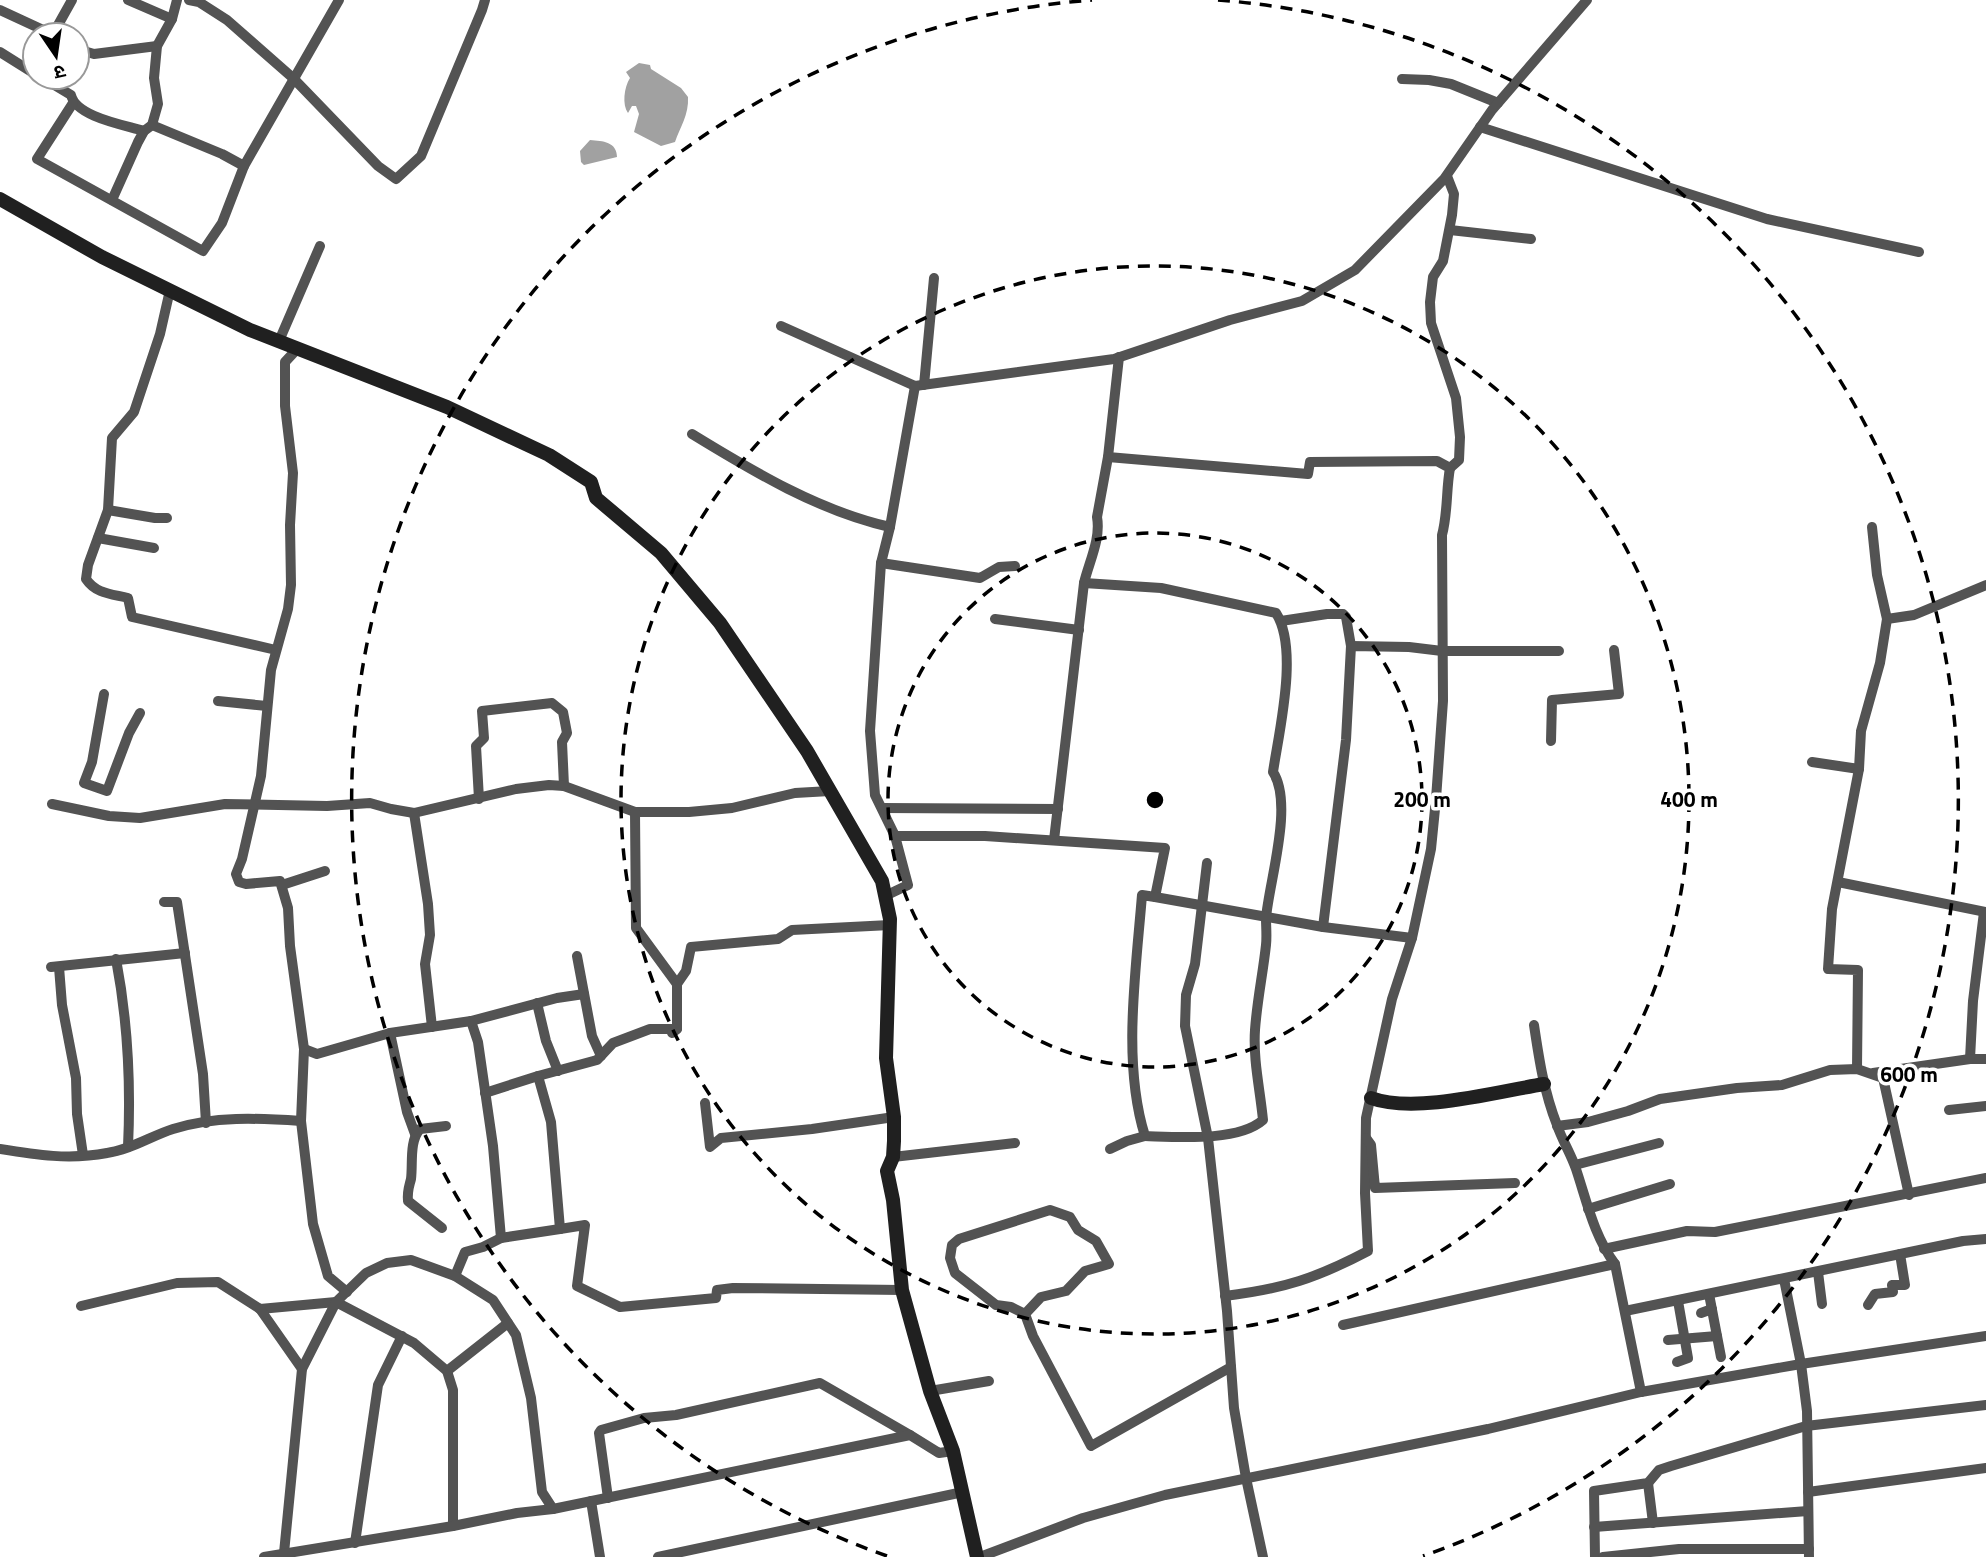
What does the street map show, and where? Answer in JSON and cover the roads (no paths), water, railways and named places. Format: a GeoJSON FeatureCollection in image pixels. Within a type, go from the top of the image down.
{"type":"FeatureCollection","features":[{"type":"Feature","properties":{"kind":"street"},"geometry":{"type":"LineString","coordinates":[[61,21],[72,0]]}},
{"type":"Feature","properties":{"kind":"street"},"geometry":{"type":"LineString","coordinates":[[128,0],[172,19]]}},
{"type":"Feature","properties":{"kind":"street"},"geometry":{"type":"LineString","coordinates":[[112,200],[158,103],[154,78],[157,46],[172,19],[177,0]]}},
{"type":"Feature","properties":{"kind":"street"},"geometry":{"type":"LineString","coordinates":[[189,0],[199,2],[226,20],[293,78],[378,166],[396,179],[421,156],[485,0]]}},
{"type":"Feature","properties":{"kind":"street"},"geometry":{"type":"LineString","coordinates":[[73,103],[37,159],[203,251],[222,223],[244,166],[339,0]]}},
{"type":"Feature","properties":{"kind":"street"},"geometry":{"type":"LineString","coordinates":[[781,326],[919,386],[1119,357],[1230,320],[1302,302],[1355,270],[1447,176],[1498,103],[1587,0]]}},
{"type":"Feature","properties":{"kind":"street"},"geometry":{"type":"LineString","coordinates":[[0,10],[23,21]]}},
{"type":"Feature","properties":{"kind":"street"},"geometry":{"type":"LineString","coordinates":[[91,53],[157,46]]}},
{"type":"Feature","properties":{"kind":"street"},"geometry":{"type":"LineString","coordinates":[[0,52],[21,65]]}},
{"type":"Feature","properties":{"kind":"street"},"geometry":{"type":"LineString","coordinates":[[1402,79],[1451,83],[1498,103]]}},
{"type":"Feature","properties":{"kind":"street"},"geometry":{"type":"LineString","coordinates":[[63,91],[86,113],[148,128],[222,154],[244,166]]}},
{"type":"Feature","properties":{"kind":"street"},"geometry":{"type":"LineString","coordinates":[[1480,127],[1767,219],[1919,252]]}},
{"type":"Feature","properties":{"kind":"street"},"geometry":{"type":"LineString","coordinates":[[1225,1296],[1295,1284],[1335,1269],[1368,1251],[1366,1118],[1392,999],[1412,938],[1431,849],[1441,747],[1443,535],[1447,520],[1446,488],[1450,468],[1459,460],[1460,437],[1456,398],[1431,323],[1433,277],[1443,261],[1454,194],[1447,176]]}},
{"type":"Feature","properties":{"kind":"street"},"geometry":{"type":"LineString","coordinates":[[0,199],[102,257],[250,330],[447,407],[550,454],[591,482],[596,498],[661,553],[720,623],[807,751],[882,880],[890,925],[886,1058],[894,1117],[893,1157],[887,1171],[893,1200],[902,1290],[930,1391],[953,1451],[979,1557],[1083,1518],[1165,1494],[1488,1429],[1641,1392],[1986,1336]]}},
{"type":"Feature","properties":{"kind":"street"},"geometry":{"type":"LineString","coordinates":[[1450,230],[1531,239]]}},
{"type":"Feature","properties":{"kind":"street"},"geometry":{"type":"LineString","coordinates":[[279,341],[320,246]]}},
{"type":"Feature","properties":{"kind":"street"},"geometry":{"type":"LineString","coordinates":[[885,896],[908,885],[895,836],[875,795],[870,731],[881,563],[919,386],[934,278]]}},
{"type":"Feature","properties":{"kind":"street"},"geometry":{"type":"LineString","coordinates":[[170,290],[160,334],[134,412],[112,438],[108,510],[86,579],[100,592],[128,598],[132,617],[276,650]]}},
{"type":"Feature","properties":{"kind":"street"},"geometry":{"type":"LineString","coordinates":[[298,348],[285,362],[285,406],[293,473],[291,585],[288,609],[271,670],[261,776],[242,859],[236,874],[239,882],[246,884],[280,881],[282,885],[288,908],[290,946],[304,1049],[301,1121],[313,1224],[328,1276],[347,1292]]}},
{"type":"Feature","properties":{"kind":"street"},"geometry":{"type":"LineString","coordinates":[[1054,840],[1084,583],[1091,564],[1098,526],[1097,517],[1108,457],[1119,357]]}},
{"type":"Feature","properties":{"kind":"street"},"geometry":{"type":"LineString","coordinates":[[692,434],[746,467],[816,502],[870,523],[890,527]]}},
{"type":"Feature","properties":{"kind":"street"},"geometry":{"type":"LineString","coordinates":[[1108,457],[1308,474],[1310,462],[1343,460],[1437,461],[1450,468]]}},
{"type":"Feature","properties":{"kind":"street"},"geometry":{"type":"LineString","coordinates":[[108,510],[155,519],[167,518]]}},
{"type":"Feature","properties":{"kind":"street"},"geometry":{"type":"LineString","coordinates":[[1857,1069],[1858,970],[1828,969],[1832,909],[1859,769],[1861,731],[1880,663],[1887,619],[1877,575],[1872,527]]}},
{"type":"Feature","properties":{"kind":"street"},"geometry":{"type":"LineString","coordinates":[[98,538],[154,548]]}},
{"type":"Feature","properties":{"kind":"street"},"geometry":{"type":"LineString","coordinates":[[881,563],[980,578],[999,568],[1015,566]]}},
{"type":"Feature","properties":{"kind":"street"},"geometry":{"type":"LineString","coordinates":[[1084,583],[1161,588],[1276,613],[1281,621],[1286,646],[1284,701],[1273,772],[1279,781],[1281,820],[1277,864],[1266,918],[1254,1059],[1263,1120],[1257,1125],[1208,1138],[1145,1136],[1127,1140],[1110,1149]]}},
{"type":"Feature","properties":{"kind":"street"},"geometry":{"type":"LineString","coordinates":[[1887,619],[1914,615],[1986,584]]}},
{"type":"Feature","properties":{"kind":"street"},"geometry":{"type":"LineString","coordinates":[[1281,621],[1340,613],[1346,617],[1351,646],[1346,740],[1323,927]]}},
{"type":"Feature","properties":{"kind":"street"},"geometry":{"type":"LineString","coordinates":[[995,619],[1079,631]]}},
{"type":"Feature","properties":{"kind":"street"},"geometry":{"type":"LineString","coordinates":[[1351,646],[1409,647],[1442,651],[1559,651]]}},
{"type":"Feature","properties":{"kind":"street"},"geometry":{"type":"LineString","coordinates":[[1551,741],[1552,700],[1619,694],[1614,650]]}},
{"type":"Feature","properties":{"kind":"street"},"geometry":{"type":"LineString","coordinates":[[104,694],[92,762],[84,783],[107,791],[129,733],[140,713]]}},
{"type":"Feature","properties":{"kind":"street"},"geometry":{"type":"LineString","coordinates":[[218,701],[267,706]]}},
{"type":"Feature","properties":{"kind":"street"},"geometry":{"type":"LineString","coordinates":[[479,799],[476,746],[484,738],[482,711],[552,703],[562,712],[567,733],[562,741],[564,786]]}},
{"type":"Feature","properties":{"kind":"street"},"geometry":{"type":"LineString","coordinates":[[1812,762],[1859,769]]}},
{"type":"Feature","properties":{"kind":"street"},"geometry":{"type":"LineString","coordinates":[[52,804],[109,816],[139,818],[225,804],[253,806],[370,803],[414,813],[516,789],[549,785],[564,786],[635,812],[689,812],[732,808],[795,793],[830,791]]}},
{"type":"Feature","properties":{"kind":"street"},"geometry":{"type":"LineString","coordinates":[[882,808],[1058,809]]}},
{"type":"Feature","properties":{"kind":"street"},"geometry":{"type":"LineString","coordinates":[[635,812],[636,928],[677,984]]}},
{"type":"Feature","properties":{"kind":"street"},"geometry":{"type":"LineString","coordinates":[[414,813],[428,904],[430,935],[425,964],[432,1027]]}},
{"type":"Feature","properties":{"kind":"street"},"geometry":{"type":"LineString","coordinates":[[895,836],[1054,840],[1165,848],[1156,897]]}},
{"type":"Feature","properties":{"kind":"street"},"geometry":{"type":"LineString","coordinates":[[1207,863],[1195,964],[1186,995],[1185,1026],[1208,1138],[1234,1408],[1263,1557]]}},
{"type":"Feature","properties":{"kind":"street"},"geometry":{"type":"LineString","coordinates":[[282,885],[325,872]]}},
{"type":"Feature","properties":{"kind":"street"},"geometry":{"type":"LineString","coordinates":[[1838,882],[1985,912],[1973,1001],[1970,1059]]}},
{"type":"Feature","properties":{"kind":"street"},"geometry":{"type":"LineString","coordinates":[[1145,1136],[1134,1080],[1133,982],[1142,895],[1266,918],[1412,938]]}},
{"type":"Feature","properties":{"kind":"street"},"geometry":{"type":"LineString","coordinates":[[164,902],[177,902],[203,1074],[206,1122]]}},
{"type":"Feature","properties":{"kind":"street"},"geometry":{"type":"LineString","coordinates":[[485,1093],[597,1060],[613,1043],[650,1029],[674,1031],[677,984],[686,971],[691,947],[778,939],[792,930],[890,925]]}},
{"type":"Feature","properties":{"kind":"street"},"geometry":{"type":"LineString","coordinates":[[83,1155],[77,1114],[76,1078],[55,967],[185,953]]}},
{"type":"Feature","properties":{"kind":"street"},"geometry":{"type":"LineString","coordinates":[[577,956],[592,1036],[601,1056]]}},
{"type":"Feature","properties":{"kind":"street"},"geometry":{"type":"LineString","coordinates":[[116,959],[129,1046],[128,1147]]}},
{"type":"Feature","properties":{"kind":"street"},"geometry":{"type":"LineString","coordinates":[[304,1049],[317,1054],[390,1033],[471,1021],[537,1003],[583,995]]}},
{"type":"Feature","properties":{"kind":"street"},"geometry":{"type":"LineString","coordinates":[[537,1003],[546,1041],[558,1070]]}},
{"type":"Feature","properties":{"kind":"street"},"geometry":{"type":"LineString","coordinates":[[471,1021],[478,1042],[499,1194],[501,1238]]}},
{"type":"Feature","properties":{"kind":"street"},"geometry":{"type":"LineString","coordinates":[[1534,1025],[1544,1084],[1557,1126],[1575,1165],[1604,1249],[1615,1264],[1641,1392]]}},
{"type":"Feature","properties":{"kind":"street"},"geometry":{"type":"LineString","coordinates":[[390,1033],[407,1112],[415,1133],[409,1170],[411,1179],[407,1186],[408,1201],[442,1228]]}},
{"type":"Feature","properties":{"kind":"street"},"geometry":{"type":"LineString","coordinates":[[1870,1074],[1986,1059]]}},
{"type":"Feature","properties":{"kind":"street"},"geometry":{"type":"LineString","coordinates":[[1557,1126],[1602,1119],[1660,1099],[1737,1088],[1782,1085],[1830,1070],[1857,1069],[1883,1078],[1909,1195]]}},
{"type":"Feature","properties":{"kind":"street"},"geometry":{"type":"LineString","coordinates":[[538,1076],[551,1122],[560,1229]]}},
{"type":"Feature","properties":{"kind":"street"},"geometry":{"type":"LineString","coordinates":[[1371,1098],[1381,1102],[1413,1105],[1544,1084]]}},
{"type":"Feature","properties":{"kind":"street"},"geometry":{"type":"LineString","coordinates":[[705,1103],[710,1147],[721,1138],[894,1117]]}},
{"type":"Feature","properties":{"kind":"street"},"geometry":{"type":"LineString","coordinates":[[1949,1110],[1986,1105]]}},
{"type":"Feature","properties":{"kind":"street"},"geometry":{"type":"LineString","coordinates":[[0,1149],[56,1158],[108,1153],[177,1128],[206,1122],[252,1119],[301,1121]]}},
{"type":"Feature","properties":{"kind":"street"},"geometry":{"type":"LineString","coordinates":[[415,1133],[420,1129],[446,1126]]}},
{"type":"Feature","properties":{"kind":"street"},"geometry":{"type":"LineString","coordinates":[[1365,1137],[1371,1145],[1375,1188],[1515,1183]]}},
{"type":"Feature","properties":{"kind":"street"},"geometry":{"type":"LineString","coordinates":[[893,1157],[1015,1143]]}},
{"type":"Feature","properties":{"kind":"street"},"geometry":{"type":"LineString","coordinates":[[1575,1165],[1659,1143]]}},
{"type":"Feature","properties":{"kind":"street"},"geometry":{"type":"LineString","coordinates":[[1604,1249],[1687,1231],[1715,1232],[1986,1178]]}},
{"type":"Feature","properties":{"kind":"street"},"geometry":{"type":"LineString","coordinates":[[1588,1209],[1670,1184]]}},
{"type":"Feature","properties":{"kind":"street"},"geometry":{"type":"LineString","coordinates":[[1025,1314],[1041,1297],[1066,1291],[1085,1271],[1109,1264],[1096,1241],[1078,1230],[1070,1217],[1050,1210],[959,1238],[952,1245],[950,1258],[955,1273],[996,1305],[1011,1307],[1025,1314],[1033,1336],[1091,1446],[1231,1367]]}},
{"type":"Feature","properties":{"kind":"street"},"geometry":{"type":"LineString","coordinates":[[455,1276],[465,1252],[501,1238],[585,1225],[577,1286],[621,1307],[716,1298],[717,1290],[733,1287],[902,1290]]}},
{"type":"Feature","properties":{"kind":"street"},"geometry":{"type":"LineString","coordinates":[[1625,1311],[1962,1241],[1986,1239]]}},
{"type":"Feature","properties":{"kind":"street"},"geometry":{"type":"LineString","coordinates":[[1868,1305],[1875,1294],[1893,1292],[1892,1285],[1905,1285],[1900,1254]]}},
{"type":"Feature","properties":{"kind":"street"},"geometry":{"type":"LineString","coordinates":[[284,1553],[302,1369],[336,1302],[366,1273],[387,1262],[411,1260],[455,1276],[493,1300],[516,1335],[531,1398],[542,1492],[553,1509]]}},
{"type":"Feature","properties":{"kind":"street"},"geometry":{"type":"LineString","coordinates":[[1343,1325],[1615,1264]]}},
{"type":"Feature","properties":{"kind":"street"},"geometry":{"type":"LineString","coordinates":[[1818,1272],[1822,1304]]}},
{"type":"Feature","properties":{"kind":"street"},"geometry":{"type":"LineString","coordinates":[[1603,1557],[1679,1549],[1809,1553],[1807,1411],[1801,1364],[1784,1279]]}},
{"type":"Feature","properties":{"kind":"street"},"geometry":{"type":"LineString","coordinates":[[81,1306],[177,1283],[218,1282],[260,1308],[302,1369]]}},
{"type":"Feature","properties":{"kind":"street"},"geometry":{"type":"LineString","coordinates":[[1709,1294],[1721,1357]]}},
{"type":"Feature","properties":{"kind":"street"},"geometry":{"type":"LineString","coordinates":[[1677,1362],[1688,1358],[1678,1301]]}},
{"type":"Feature","properties":{"kind":"street"},"geometry":{"type":"LineString","coordinates":[[260,1308],[336,1302],[402,1336],[425,1351],[447,1371],[453,1390],[453,1526]]}},
{"type":"Feature","properties":{"kind":"street"},"geometry":{"type":"LineString","coordinates":[[1700,1313],[1712,1309]]}},
{"type":"Feature","properties":{"kind":"street"},"geometry":{"type":"LineString","coordinates":[[447,1371],[508,1324]]}},
{"type":"Feature","properties":{"kind":"street"},"geometry":{"type":"LineString","coordinates":[[355,1543],[378,1385],[402,1336]]}},
{"type":"Feature","properties":{"kind":"street"},"geometry":{"type":"LineString","coordinates":[[1668,1340],[1717,1336]]}},
{"type":"Feature","properties":{"kind":"street"},"geometry":{"type":"LineString","coordinates":[[930,1391],[989,1381]]}},
{"type":"Feature","properties":{"kind":"street"},"geometry":{"type":"LineString","coordinates":[[608,1498],[599,1433],[601,1430],[644,1418],[676,1415],[820,1383],[939,1453],[953,1451]]}},
{"type":"Feature","properties":{"kind":"street"},"geometry":{"type":"LineString","coordinates":[[1595,1557],[1594,1491],[1619,1485],[1648,1483],[1659,1470],[1806,1426],[1986,1405]]}},
{"type":"Feature","properties":{"kind":"street"},"geometry":{"type":"LineString","coordinates":[[264,1557],[553,1509],[910,1435]]}},
{"type":"Feature","properties":{"kind":"street"},"geometry":{"type":"LineString","coordinates":[[1808,1493],[1986,1468]]}},
{"type":"Feature","properties":{"kind":"street"},"geometry":{"type":"LineString","coordinates":[[1648,1483],[1653,1522]]}},
{"type":"Feature","properties":{"kind":"street"},"geometry":{"type":"LineString","coordinates":[[658,1557],[963,1492]]}},
{"type":"Feature","properties":{"kind":"street"},"geometry":{"type":"LineString","coordinates":[[590,1502],[600,1557]]}},
{"type":"Feature","properties":{"kind":"street"},"geometry":{"type":"LineString","coordinates":[[1594,1527],[1808,1511]]}}]}
